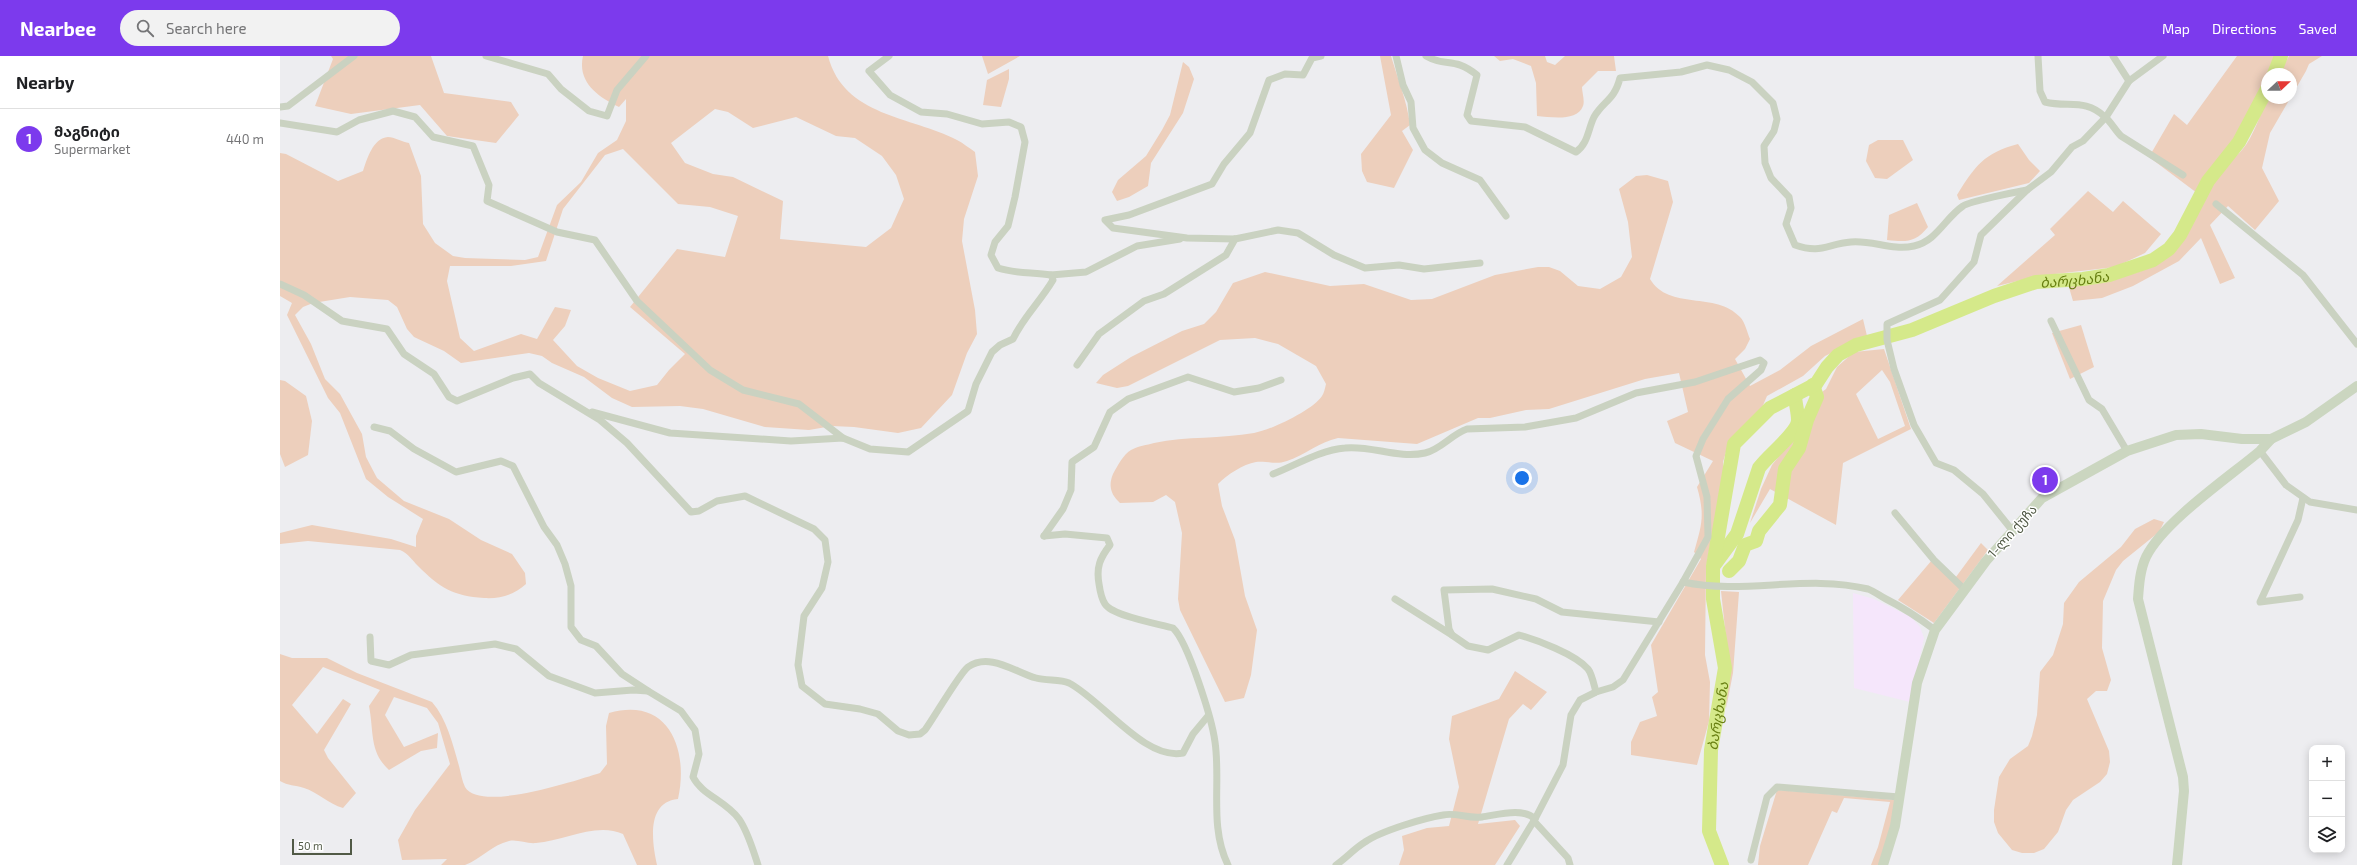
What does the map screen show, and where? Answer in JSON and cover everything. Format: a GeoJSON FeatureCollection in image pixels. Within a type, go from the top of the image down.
{"type":"FeatureCollection","features":[{"type":"Feature","properties":{"kind":"street"},"geometry":{"type":"LineString","coordinates":[[280,106],[288,106],[354,56]]}},
{"type":"Feature","properties":{"kind":"street"},"geometry":{"type":"LineString","coordinates":[[486,56],[548,74],[561,89],[589,111],[607,116],[617,90],[646,56]]}},
{"type":"Feature","properties":{"kind":"street"},"geometry":{"type":"LineString","coordinates":[[889,56],[869,71],[890,95],[921,112],[947,114],[982,124],[1009,122],[1021,127],[1025,142],[1015,197],[1008,226],[995,242],[991,255],[998,268],[1014,273],[1034,272],[1051,275],[1086,272],[1137,246],[1187,238]]}},
{"type":"Feature","properties":{"kind":"street"},"geometry":{"type":"LineString","coordinates":[[1321,56],[1312,58],[1303,75],[1285,74],[1269,80],[1250,133],[1224,164],[1212,184],[1129,215],[1105,220],[1113,228],[1187,238],[1236,239],[1278,230],[1298,233],[1334,255],[1365,268],[1399,265],[1424,269],[1480,263]]}},
{"type":"Feature","properties":{"kind":"street"},"geometry":{"type":"LineString","coordinates":[[1396,56],[1403,85],[1411,102],[1412,128],[1424,150],[1442,163],[1480,180],[1506,216]]}},
{"type":"Feature","properties":{"kind":"street"},"geometry":{"type":"LineString","coordinates":[[1426,56],[1431,59],[1458,58],[1467,62],[1476,74],[1467,115],[1471,121],[1524,127],[1576,152],[1583,148],[1595,116],[1616,92],[1620,78],[1680,72],[1707,65],[1729,70],[1752,82],[1773,103],[1777,119],[1774,131],[1764,146],[1765,163],[1771,178],[1790,197],[1791,208],[1786,224],[1795,245],[1813,250],[1850,242],[1869,242],[1896,248],[1916,246],[1934,236],[1963,205],[2028,190]]}},
{"type":"Feature","properties":{"kind":"street"},"geometry":{"type":"LineString","coordinates":[[2038,56],[2040,91],[2045,102],[2055,105],[2087,105],[2106,117],[2113,128],[2121,136],[2183,175]]}},
{"type":"Feature","properties":{"kind":"street"},"geometry":{"type":"LineString","coordinates":[[2113,56],[2129,81]]}},
{"type":"Feature","properties":{"kind":"street"},"geometry":{"type":"LineString","coordinates":[[2012,530],[1983,494],[1954,470],[1936,463],[1914,425],[1887,340],[1887,324],[1940,300],[1974,262],[1981,235],[2028,190],[2050,172],[2072,147],[2083,141],[2106,117],[2129,81],[2163,56]]}},
{"type":"Feature","properties":{"kind":"street"},"geometry":{"type":"LineString","coordinates":[[280,123],[337,132],[359,120],[394,111],[415,117],[433,137],[473,146],[489,185],[487,201],[557,232],[595,240],[637,301],[710,370],[743,390],[799,404],[843,438],[870,449],[908,452],[968,411],[976,384],[992,352],[1000,345],[1013,339],[1023,320],[1043,297],[1053,280],[1051,275]]}},
{"type":"Feature","properties":{"kind":"street"},"geometry":{"type":"LineString","coordinates":[[2216,204],[2303,275],[2357,344]]}},
{"type":"Feature","properties":{"kind":"street"},"geometry":{"type":"LineString","coordinates":[[1077,365],[1099,334],[1144,301],[1164,294],[1226,256],[1236,239]]}},
{"type":"Feature","properties":{"kind":"street"},"geometry":{"type":"LineString","coordinates":[[280,284],[304,295],[342,321],[387,329],[404,354],[434,374],[449,397],[457,401],[513,378],[530,374],[539,383],[600,420],[626,443],[691,512],[699,511],[717,502],[745,496],[814,529],[825,540],[828,562],[822,588],[804,616],[798,665],[802,686],[825,704],[860,709],[878,714],[898,731],[908,735],[920,734],[925,730],[967,668],[979,661],[994,662],[1037,678],[1068,683],[1095,701],[1136,739],[1173,755],[1183,753],[1208,716]]}},
{"type":"Feature","properties":{"kind":"street"},"geometry":{"type":"LineString","coordinates":[[2051,321],[2089,400],[2102,409],[2127,451]]}},
{"type":"Feature","properties":{"kind":"street"},"geometry":{"type":"LineString","coordinates":[[1273,474],[1305,460],[1345,448],[1414,455],[1427,453],[1460,431],[1526,427],[1576,418],[1636,393],[1695,382],[1760,360],[1764,363],[1761,370],[1728,399],[1703,439],[1696,456],[1707,497],[1708,537],[1683,582],[1623,680],[1613,687],[1596,692],[1580,700],[1571,715],[1563,765],[1535,820],[1507,865]]}},
{"type":"Feature","properties":{"kind":"street"},"geometry":{"type":"LineString","coordinates":[[1228,865],[1218,835],[1215,741],[1195,671],[1179,634],[1173,628],[1114,611],[1105,606],[1101,596],[1096,571],[1101,555],[1110,545],[1107,538],[1065,534],[1044,536],[1063,509],[1071,490],[1072,462],[1094,447],[1110,412],[1128,399],[1188,378],[1234,392],[1259,388],[1281,380]]}},
{"type":"Feature","properties":{"kind":"street","name":"1-ლი ქუჩა"},"geometry":{"type":"LineString","coordinates":[[1883,865],[1895,826],[1917,683],[1935,630],[1964,590],[2012,530],[2042,498],[2127,451],[2176,435],[2201,434],[2242,439],[2271,439],[2306,422],[2357,386]]}},
{"type":"Feature","properties":{"kind":"street"},"geometry":{"type":"LineString","coordinates":[[583,409],[670,433],[791,441],[843,438]]}},
{"type":"Feature","properties":{"kind":"street"},"geometry":{"type":"LineString","coordinates":[[374,427],[390,431],[414,448],[456,472],[501,461],[513,466],[544,527],[557,545],[565,564],[571,586],[571,628],[581,640],[596,646],[622,674],[681,711],[695,730],[699,754],[693,777],[698,786],[719,800],[738,818],[748,837],[758,865]]}},
{"type":"Feature","properties":{"kind":"street"},"geometry":{"type":"LineString","coordinates":[[2177,865],[2184,791],[2183,777],[2138,599],[2139,581],[2146,557],[2158,538],[2182,515],[2260,451],[2271,439]]}},
{"type":"Feature","properties":{"kind":"street"},"geometry":{"type":"LineString","coordinates":[[2260,451],[2286,485],[2303,498],[2310,502],[2357,510]]}},
{"type":"Feature","properties":{"kind":"street"},"geometry":{"type":"LineString","coordinates":[[2300,597],[2262,603],[2260,602],[2298,520],[2303,498]]}},
{"type":"Feature","properties":{"kind":"street"},"geometry":{"type":"LineString","coordinates":[[1895,513],[1934,560],[1964,590]]}},
{"type":"Feature","properties":{"kind":"street"},"geometry":{"type":"LineString","coordinates":[[1683,582],[1703,586],[1726,587],[1823,584],[1869,589],[1906,608],[1935,630]]}},
{"type":"Feature","properties":{"kind":"street"},"geometry":{"type":"LineString","coordinates":[[1452,635],[1449,629],[1444,590],[1492,589],[1536,599],[1562,612],[1659,622]]}},
{"type":"Feature","properties":{"kind":"street"},"geometry":{"type":"LineString","coordinates":[[1394,599],[1468,646],[1488,650],[1519,635],[1533,639],[1575,659],[1588,669],[1596,692]]}},
{"type":"Feature","properties":{"kind":"street"},"geometry":{"type":"LineString","coordinates":[[370,637],[371,661],[389,665],[411,656],[495,644],[516,649],[549,676],[595,693],[633,690],[648,691]]}},
{"type":"Feature","properties":{"kind":"street"},"geometry":{"type":"LineString","coordinates":[[1751,860],[1767,797],[1777,786],[1900,797]]}},
{"type":"Feature","properties":{"kind":"street"},"geometry":{"type":"LineString","coordinates":[[1336,865],[1364,842],[1378,835],[1443,814],[1456,814],[1467,818],[1512,813],[1532,816],[1568,858],[1570,865]]}},
{"type":"Feature","properties":{"kind":"shaded area"},"geometry":{"type":"Polygon","coordinates":[[[331,56],[431,56],[444,93],[511,102],[519,115],[496,143],[447,136],[420,105],[351,114],[315,106],[333,59],[331,56]]]}},
{"type":"Feature","properties":{"kind":"shaded area"},"geometry":{"type":"Polygon","coordinates":[[[583,56],[828,56],[836,76],[848,91],[864,103],[881,112],[939,132],[959,141],[975,152],[978,176],[964,219],[962,241],[975,310],[977,334],[967,353],[952,395],[921,428],[898,433],[854,427],[832,426],[809,430],[765,427],[703,409],[680,406],[632,407],[612,398],[584,377],[552,363],[542,356],[529,353],[461,363],[444,351],[414,337],[407,329],[397,307],[388,300],[350,297],[313,303],[303,307],[295,315],[311,344],[325,379],[340,394],[362,434],[366,457],[377,478],[404,501],[449,519],[481,540],[512,554],[525,573],[526,584],[512,594],[501,597],[473,597],[455,593],[440,585],[426,574],[408,555],[400,550],[308,541],[280,544],[280,533],[312,525],[391,539],[416,547],[416,536],[423,519],[388,497],[366,479],[340,413],[328,398],[287,315],[292,303],[280,296],[280,153],[286,154],[338,181],[363,171],[371,150],[378,141],[383,138],[390,137],[409,143],[421,176],[423,224],[435,243],[453,256],[465,258],[525,260],[538,257],[557,205],[581,182],[598,153],[617,140],[626,121],[626,99],[619,107],[597,93],[586,81],[583,74],[583,56]],[[715,109],[671,143],[685,163],[713,174],[733,177],[783,201],[780,239],[866,247],[891,228],[904,199],[896,175],[882,156],[855,138],[836,136],[796,117],[753,128],[728,112],[715,109]],[[623,149],[605,155],[563,209],[546,261],[511,266],[450,266],[447,281],[460,338],[474,351],[521,334],[537,339],[555,307],[571,310],[565,326],[553,340],[577,366],[598,378],[630,391],[657,385],[685,354],[630,307],[677,249],[725,257],[738,216],[710,207],[678,204],[623,149]]]}},
{"type":"Feature","properties":{"kind":"shaded area"},"geometry":{"type":"Polygon","coordinates":[[[982,56],[1020,56],[988,74],[982,56]]]}},
{"type":"Feature","properties":{"kind":"shaded area"},"geometry":{"type":"Polygon","coordinates":[[[1380,56],[1391,56],[1409,116],[1410,125],[1402,131],[1413,150],[1394,188],[1367,182],[1362,171],[1361,154],[1391,115],[1380,56]]]}},
{"type":"Feature","properties":{"kind":"shaded area"},"geometry":{"type":"Polygon","coordinates":[[[1494,56],[1545,56],[1547,62],[1555,65],[1565,56],[1614,56],[1616,71],[1598,71],[1582,87],[1584,104],[1580,111],[1575,114],[1563,117],[1537,116],[1536,83],[1531,66],[1513,59],[1500,61],[1494,56]]]}},
{"type":"Feature","properties":{"kind":"shaded area"},"geometry":{"type":"Polygon","coordinates":[[[2237,56],[2276,56],[2270,68],[2261,68],[2261,88],[2238,138],[2207,176],[2197,193],[2149,157],[2174,114],[2187,125],[2237,56]]]}},
{"type":"Feature","properties":{"kind":"shaded area"},"geometry":{"type":"Polygon","coordinates":[[[2289,56],[2322,56],[2309,64],[2297,87],[2297,68],[2282,68],[2289,56]]]}},
{"type":"Feature","properties":{"kind":"shaded area"},"geometry":{"type":"Polygon","coordinates":[[[1183,62],[1189,67],[1194,79],[1183,113],[1151,163],[1148,186],[1129,197],[1117,201],[1112,192],[1118,180],[1146,156],[1170,115],[1183,62]]]}},
{"type":"Feature","properties":{"kind":"shaded area"},"geometry":{"type":"Polygon","coordinates":[[[1009,69],[1009,79],[1001,107],[983,105],[987,80],[1009,69]]]}},
{"type":"Feature","properties":{"kind":"shaded area"},"geometry":{"type":"Polygon","coordinates":[[[2265,104],[2287,104],[2270,133],[2262,168],[2279,201],[2255,230],[2228,206],[2210,225],[2235,278],[2220,284],[2201,238],[2179,261],[2133,286],[2102,298],[2073,301],[2068,284],[2097,281],[2128,275],[2157,264],[2169,256],[2184,237],[2217,176],[2242,150],[2253,132],[2265,104]]]}},
{"type":"Feature","properties":{"kind":"shaded area"},"geometry":{"type":"Polygon","coordinates":[[[1878,140],[1903,140],[1913,160],[1887,179],[1875,178],[1866,161],[1869,145],[1878,140]]]}},
{"type":"Feature","properties":{"kind":"shaded area"},"geometry":{"type":"Polygon","coordinates":[[[2018,144],[2029,160],[2040,171],[2029,183],[1959,200],[1957,195],[1975,168],[1989,156],[2018,144]]]}},
{"type":"Feature","properties":{"kind":"shaded area"},"geometry":{"type":"Polygon","coordinates":[[[1647,175],[1668,181],[1673,202],[1650,279],[1658,289],[1669,295],[1718,305],[1730,309],[1742,319],[1750,339],[1745,349],[1735,359],[1750,386],[1780,370],[1811,346],[1863,319],[1867,336],[1825,356],[1803,376],[1767,396],[1758,417],[1745,426],[1728,445],[1723,462],[1724,485],[1719,516],[1710,545],[1706,568],[1705,655],[1710,682],[1709,721],[1697,765],[1631,755],[1631,742],[1640,722],[1657,716],[1652,697],[1658,692],[1651,645],[1701,559],[1694,552],[1702,520],[1701,505],[1697,487],[1713,461],[1675,443],[1667,421],[1688,412],[1679,373],[1645,379],[1549,409],[1526,410],[1490,418],[1478,418],[1417,444],[1338,438],[1325,442],[1287,461],[1279,463],[1251,463],[1241,467],[1226,477],[1218,484],[1222,506],[1235,540],[1245,596],[1257,630],[1251,675],[1244,698],[1225,702],[1180,610],[1178,599],[1182,533],[1175,502],[1166,495],[1153,502],[1120,503],[1114,497],[1111,490],[1111,478],[1123,457],[1128,452],[1142,446],[1179,439],[1242,435],[1254,433],[1281,424],[1301,413],[1317,401],[1322,396],[1326,384],[1316,366],[1278,344],[1255,338],[1220,340],[1128,386],[1117,388],[1096,383],[1103,375],[1131,357],[1182,331],[1204,324],[1216,312],[1233,283],[1265,272],[1330,286],[1364,284],[1411,300],[1432,299],[1495,275],[1538,267],[1549,267],[1560,271],[1578,286],[1600,289],[1621,277],[1632,257],[1628,222],[1619,189],[1636,176],[1647,175]]]}},
{"type":"Feature","properties":{"kind":"shaded area"},"geometry":{"type":"Polygon","coordinates":[[[2088,191],[2113,212],[2123,201],[2161,234],[2145,253],[2115,267],[2038,276],[1997,286],[2055,235],[2050,229],[2088,191]]]}},
{"type":"Feature","properties":{"kind":"shaded area"},"geometry":{"type":"Polygon","coordinates":[[[1917,203],[1928,227],[1914,239],[1905,241],[1887,240],[1889,215],[1917,203]]]}},
{"type":"Feature","properties":{"kind":"shaded area"},"geometry":{"type":"Polygon","coordinates":[[[2081,325],[2094,367],[2070,379],[2052,333],[2081,325]]]}},
{"type":"Feature","properties":{"kind":"shaded area"},"geometry":{"type":"Polygon","coordinates":[[[1884,349],[1911,429],[1843,463],[1836,525],[1770,489],[1750,523],[1761,489],[1772,465],[1799,431],[1810,401],[1826,389],[1837,367],[1854,352],[1884,349]],[[1882,370],[1856,394],[1878,439],[1905,426],[1890,382],[1882,370]]]}},
{"type":"Feature","properties":{"kind":"shaded area"},"geometry":{"type":"Polygon","coordinates":[[[280,380],[285,381],[306,396],[312,421],[308,455],[285,467],[280,454],[280,380]]]}},
{"type":"Feature","properties":{"kind":"shaded area"},"geometry":{"type":"Polygon","coordinates":[[[2154,519],[2164,522],[2159,532],[2123,561],[2116,570],[2103,601],[2102,648],[2111,680],[2107,691],[2096,691],[2087,699],[2109,751],[2110,762],[2107,774],[2100,782],[2073,800],[2066,810],[2058,832],[2044,849],[2034,853],[2022,853],[2012,850],[1998,833],[1994,822],[1994,810],[1999,777],[2010,759],[2028,746],[2032,736],[2037,715],[2040,672],[2053,655],[2063,624],[2064,603],[2079,582],[2121,547],[2135,529],[2154,519]]]}},
{"type":"Feature","properties":{"kind":"shaded area"},"geometry":{"type":"Polygon","coordinates":[[[1981,543],[1988,550],[1934,623],[1898,600],[1932,560],[1953,581],[1981,543]]]}},
{"type":"Feature","properties":{"kind":"shaded area"},"geometry":{"type":"Polygon","coordinates":[[[1721,591],[1739,592],[1733,673],[1726,709],[1729,666],[1721,591]]]}},
{"type":"Feature","properties":{"kind":"shaded area"},"geometry":{"type":"Polygon","coordinates":[[[1853,593],[1874,599],[1911,617],[1920,627],[1924,638],[1910,702],[1854,688],[1853,593]]]}},
{"type":"Feature","properties":{"kind":"shaded area"},"geometry":{"type":"Polygon","coordinates":[[[280,654],[292,658],[327,658],[357,673],[432,702],[446,724],[465,787],[474,794],[489,797],[508,796],[530,792],[600,773],[607,764],[606,726],[609,713],[630,710],[647,712],[660,720],[670,731],[677,746],[680,762],[681,781],[678,799],[668,802],[661,807],[656,815],[653,835],[657,865],[637,865],[623,834],[602,830],[580,833],[547,842],[529,843],[509,841],[497,846],[465,865],[441,865],[447,859],[402,860],[398,840],[415,810],[450,764],[438,723],[427,708],[394,697],[385,715],[404,747],[438,733],[437,748],[421,751],[389,770],[378,756],[375,748],[370,715],[369,706],[380,690],[323,667],[292,705],[317,734],[343,699],[351,704],[324,750],[328,758],[356,793],[343,808],[333,804],[314,792],[283,783],[280,781],[280,654]]]}},
{"type":"Feature","properties":{"kind":"shaded area"},"geometry":{"type":"Polygon","coordinates":[[[1515,671],[1547,692],[1531,710],[1523,704],[1509,719],[1478,824],[1515,820],[1520,826],[1495,865],[1399,865],[1404,850],[1402,836],[1427,828],[1449,826],[1459,787],[1449,739],[1452,716],[1499,699],[1515,671]]]}},
{"type":"Feature","properties":{"kind":"shaded area"},"geometry":{"type":"Polygon","coordinates":[[[1777,790],[1896,800],[1892,825],[1879,865],[1871,865],[1878,847],[1890,802],[1844,798],[1837,813],[1832,811],[1808,865],[1758,865],[1760,846],[1777,790]]]}},
{"type":"Feature","properties":{"kind":"waterway","name":"ბარცხანა"},"geometry":{"type":"LineString","coordinates":[[2276,68],[2281,56]]}},
{"type":"Feature","properties":{"kind":"waterway","name":"ბარცხანა"},"geometry":{"type":"LineString","coordinates":[[1722,865],[1709,831],[1711,750],[1725,668],[1713,599],[1713,566],[1734,444],[1770,408],[1816,384],[1827,367],[1838,355],[1856,345],[1912,330],[1994,296],[2036,282],[2083,279],[2109,275],[2153,260],[2169,249],[2180,235],[2208,181],[2239,142],[2261,100]]}},
{"type":"Feature","properties":{"kind":"waterway","name":"ბარცხანა"},"geometry":{"type":"LineString","coordinates":[[1729,571],[1739,561],[1745,545],[1756,541],[1759,531],[1780,505],[1785,469],[1799,448],[1807,420],[1817,397],[1813,385]]}},
{"type":"Feature","properties":{"kind":"waterway","name":"ბარცხანა"},"geometry":{"type":"LineString","coordinates":[[1715,564],[1737,534],[1759,468],[1788,438],[1797,425],[1798,417],[1795,395]]}},
{"type":"Feature","properties":{"kind":"place","name":"მაგნიტი"},"geometry":{"type":"Point","coordinates":[2045,480]}}]}
